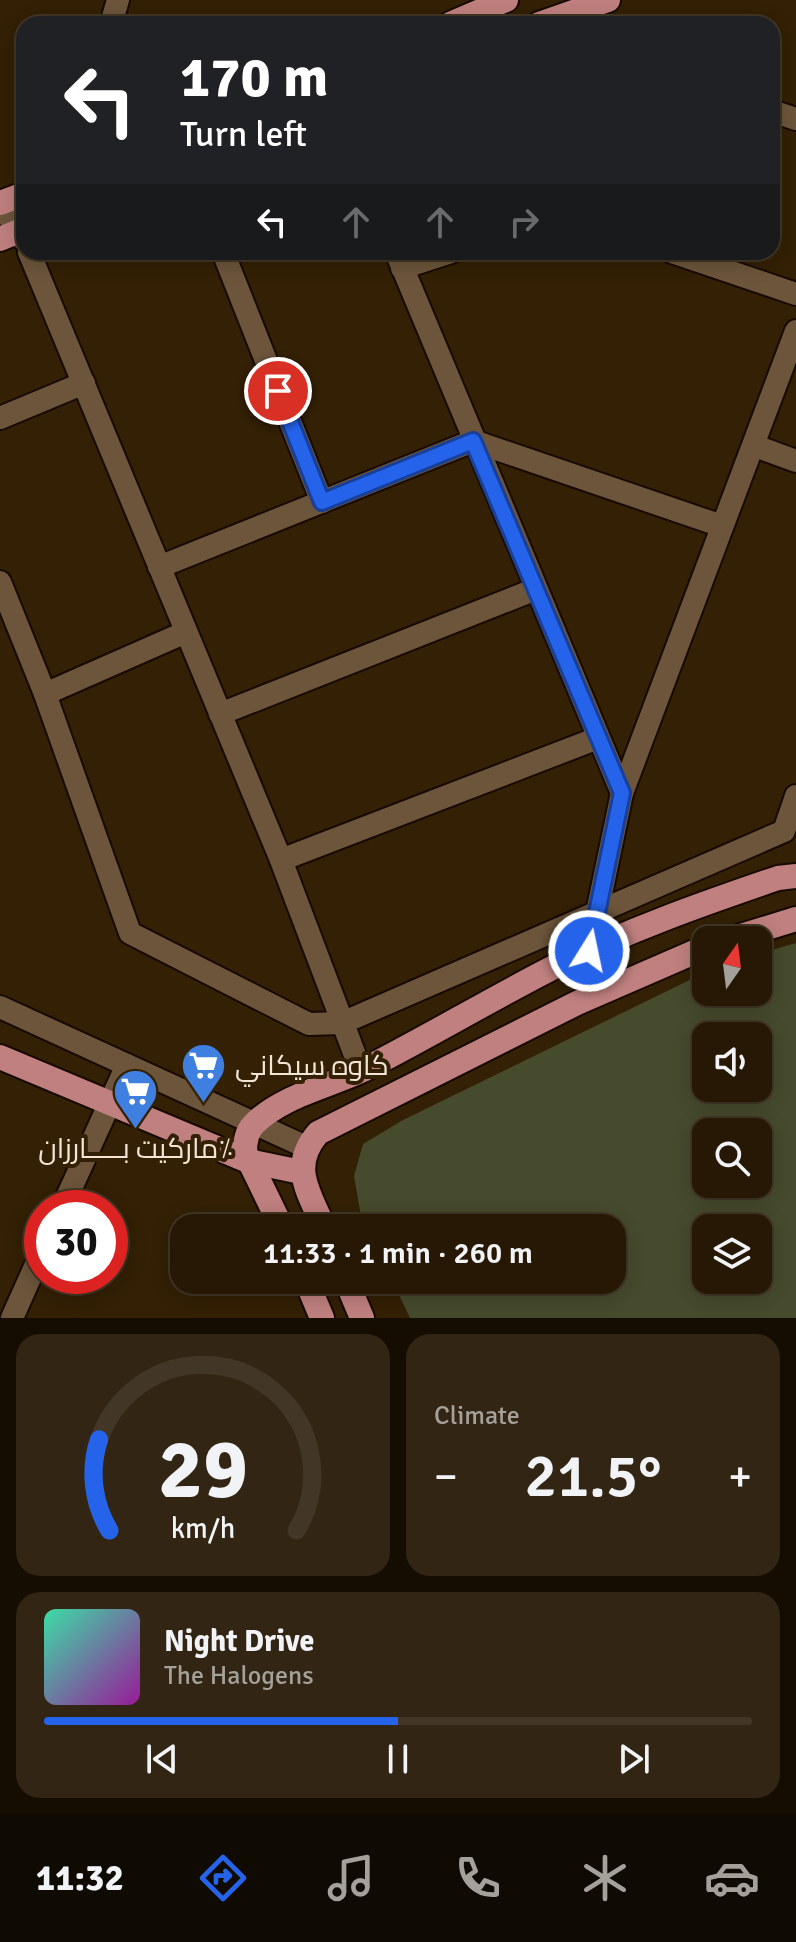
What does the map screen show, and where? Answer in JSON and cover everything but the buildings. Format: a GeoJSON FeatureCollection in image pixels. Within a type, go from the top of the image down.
{"type":"FeatureCollection","features":[{"type":"Feature","properties":{"kind":"main road"},"geometry":{"type":"LineString","coordinates":[[469,16],[506,0]]}},
{"type":"Feature","properties":{"kind":"main road"},"geometry":{"type":"LineString","coordinates":[[563,16],[608,0]]}},
{"type":"Feature","properties":{"kind":"main road"},"geometry":{"type":"LineString","coordinates":[[275,1214],[248,1161],[245,1143],[255,1123],[290,1101],[361,1071],[558,965],[672,914],[778,878],[796,876]]}},
{"type":"Feature","properties":{"kind":"main road"},"geometry":{"type":"LineString","coordinates":[[772,926],[796,919]]}},
{"type":"Feature","properties":{"kind":"main road"},"geometry":{"type":"LineString","coordinates":[[318,1214],[301,1172],[306,1147],[318,1133],[577,1003],[692,953]]}},
{"type":"Feature","properties":{"kind":"main road"},"geometry":{"type":"LineString","coordinates":[[0,1057],[248,1161],[301,1172]]}},
{"type":"Feature","properties":{"kind":"main road"},"geometry":{"type":"LineString","coordinates":[[312,1294],[322,1318]]}},
{"type":"Feature","properties":{"kind":"main road"},"geometry":{"type":"LineString","coordinates":[[352,1294],[362,1318]]}},
{"type":"Feature","properties":{"kind":"street"},"geometry":{"type":"LineString","coordinates":[[0,204],[16,233]]}},
{"type":"Feature","properties":{"kind":"street"},"geometry":{"type":"LineString","coordinates":[[29,260],[84,383],[281,860],[361,1071]]}},
{"type":"Feature","properties":{"kind":"street"},"geometry":{"type":"LineString","coordinates":[[226,260],[322,502]]}},
{"type":"Feature","properties":{"kind":"street"},"geometry":{"type":"LineString","coordinates":[[399,260],[622,793]]}},
{"type":"Feature","properties":{"kind":"street"},"geometry":{"type":"LineString","coordinates":[[697,260],[796,294]]}},
{"type":"Feature","properties":{"kind":"street"},"geometry":{"type":"LineString","coordinates":[[589,951],[622,793],[796,331]]}},
{"type":"Feature","properties":{"kind":"street"},"geometry":{"type":"LineString","coordinates":[[0,418],[84,383]]}},
{"type":"Feature","properties":{"kind":"street"},"geometry":{"type":"LineString","coordinates":[[159,567],[473,441],[722,526]]}},
{"type":"Feature","properties":{"kind":"street"},"geometry":{"type":"LineString","coordinates":[[755,446],[796,461]]}},
{"type":"Feature","properties":{"kind":"street"},"geometry":{"type":"LineString","coordinates":[[220,714],[536,589]]}},
{"type":"Feature","properties":{"kind":"street"},"geometry":{"type":"LineString","coordinates":[[2,592],[45,694],[130,933],[309,1024],[342,1023],[784,831],[796,796]]}},
{"type":"Feature","properties":{"kind":"street"},"geometry":{"type":"LineString","coordinates":[[45,694],[186,632]]}},
{"type":"Feature","properties":{"kind":"street"},"geometry":{"type":"LineString","coordinates":[[281,860],[598,738]]}},
{"type":"Feature","properties":{"kind":"street"},"geometry":{"type":"LineString","coordinates":[[0,1007],[306,1147]]}},
{"type":"Feature","properties":{"kind":"street"},"geometry":{"type":"LineString","coordinates":[[70,1190],[127,1065]]}},
{"type":"Feature","properties":{"kind":"street"},"geometry":{"type":"LineString","coordinates":[[12,1318],[24,1291]]}},
{"type":"Feature","properties":{"kind":"green space"},"geometry":{"type":"Polygon","coordinates":[[[796,943],[796,1318],[410,1318],[399,1294],[626,1294],[626,1214],[361,1214],[354,1176],[363,1144],[403,1120],[692,979],[692,1006],[772,1006],[772,950],[796,943]]]}},
{"type":"Feature","properties":{"kind":"place","name":"كاوه سيكاني"},"geometry":{"type":"Point","coordinates":[204,1105]}},
{"type":"Feature","properties":{"kind":"place","name":"ماركیت بـــــارزان٪"},"geometry":{"type":"Point","coordinates":[136,1131]}},
{"type":"Feature","properties":{"kind":"route"},"geometry":{"type":"LineString","coordinates":[[278,391],[322,502],[473,441],[622,793],[589,951]]}}]}
